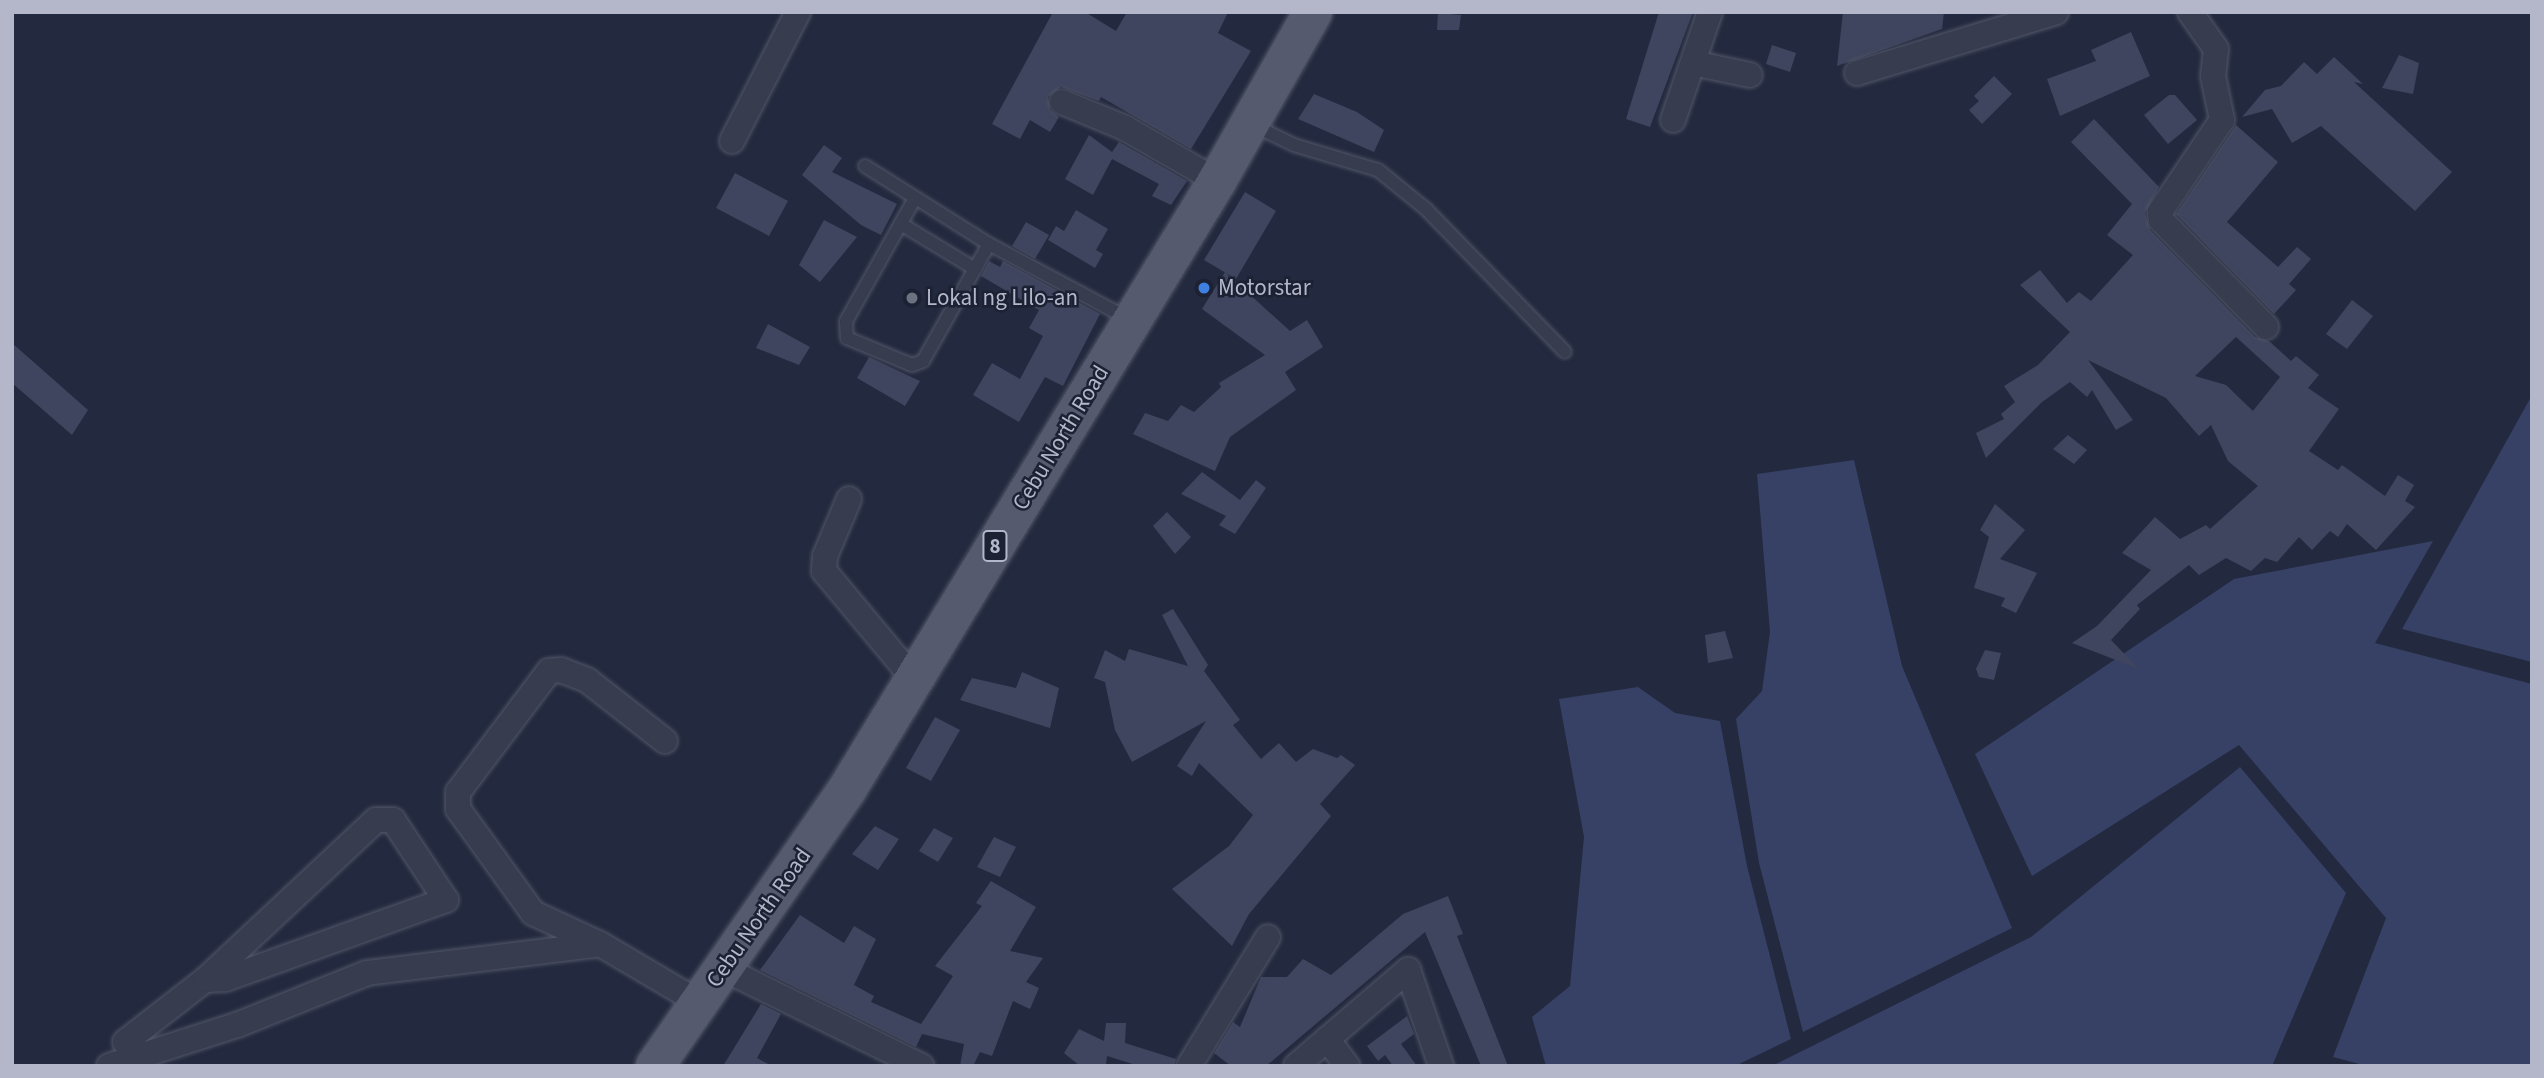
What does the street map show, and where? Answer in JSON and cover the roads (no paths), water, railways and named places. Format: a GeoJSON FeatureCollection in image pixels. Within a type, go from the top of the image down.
{"type":"FeatureCollection","features":[{"type":"Feature","properties":{"kind":"main road","name":"Cebu North Road"},"geometry":{"type":"LineString","coordinates":[[655,1066],[848,788],[1217,181],[1313,12]]}},
{"type":"Feature","properties":{"kind":"street"},"geometry":{"type":"LineString","coordinates":[[732,141],[798,12]]}},
{"type":"Feature","properties":{"kind":"street"},"geometry":{"type":"LineString","coordinates":[[1673,120],[1710,12]]}},
{"type":"Feature","properties":{"kind":"street"},"geometry":{"type":"LineString","coordinates":[[1857,73],[2056,12]]}},
{"type":"Feature","properties":{"kind":"street"},"geometry":{"type":"LineString","coordinates":[[2190,12],[2216,49],[2213,76],[2222,120],[2160,212],[2161,220],[2266,327]]}},
{"type":"Feature","properties":{"kind":"street"},"geometry":{"type":"LineString","coordinates":[[1693,63],[1750,75]]}},
{"type":"Feature","properties":{"kind":"street"},"geometry":{"type":"LineString","coordinates":[[1062,102],[1125,128],[1217,181]]}},
{"type":"Feature","properties":{"kind":"street"},"geometry":{"type":"LineString","coordinates":[[849,499],[825,556],[824,571],[914,678]]}},
{"type":"Feature","properties":{"kind":"street"},"geometry":{"type":"LineString","coordinates":[[665,741],[587,680],[561,670],[549,671],[458,792],[457,809],[533,913],[600,944],[700,1003]]}},
{"type":"Feature","properties":{"kind":"street"},"geometry":{"type":"LineString","coordinates":[[108,1066],[136,1044],[376,820],[393,820],[446,900],[225,979],[205,980]]}},
{"type":"Feature","properties":{"kind":"street"},"geometry":{"type":"LineString","coordinates":[[1189,1066],[1268,937]]}},
{"type":"Feature","properties":{"kind":"street"},"geometry":{"type":"LineString","coordinates":[[136,1044],[237,1025],[367,973],[600,944]]}},
{"type":"Feature","properties":{"kind":"street"},"geometry":{"type":"LineString","coordinates":[[724,969],[921,1066]]}},
{"type":"Feature","properties":{"kind":"street"},"geometry":{"type":"LineString","coordinates":[[1296,1066],[1408,970],[1441,1066]]}},
{"type":"Feature","properties":{"kind":"street"},"geometry":{"type":"LineString","coordinates":[[1327,1039],[1347,1066]]}},
{"type":"Feature","properties":{"kind":"lane"},"geometry":{"type":"LineString","coordinates":[[1251,124],[1294,145],[1378,170],[1426,209],[1565,352]]}},
{"type":"Feature","properties":{"kind":"lane"},"geometry":{"type":"LineString","coordinates":[[865,166],[914,200],[989,244],[1133,321]]}},
{"type":"Feature","properties":{"kind":"lane"},"geometry":{"type":"LineString","coordinates":[[914,200],[846,321],[847,338],[912,365],[923,361],[989,244]]}},
{"type":"Feature","properties":{"kind":"lane"},"geometry":{"type":"LineString","coordinates":[[901,224],[975,269]]}},
{"type":"Feature","properties":{"kind":"water"},"geometry":{"type":"Polygon","coordinates":[[[2532,395],[2532,662],[2402,629],[2532,395]]]}},
{"type":"Feature","properties":{"kind":"water"},"geometry":{"type":"Polygon","coordinates":[[[1854,460],[1902,666],[2012,928],[1803,1032],[1759,863],[1736,719],[1762,691],[1770,632],[1757,474],[1854,460]]]}},
{"type":"Feature","properties":{"kind":"water"},"geometry":{"type":"Polygon","coordinates":[[[2433,541],[2375,643],[2532,684],[2532,1066],[2367,1066],[2333,1057],[2386,918],[2239,745],[2032,876],[1975,754],[2234,579],[2433,541]]]}},
{"type":"Feature","properties":{"kind":"water"},"geometry":{"type":"Polygon","coordinates":[[[1638,687],[1675,713],[1720,721],[1747,866],[1791,1039],[1735,1066],[1546,1066],[1532,1017],[1570,986],[1584,837],[1559,699],[1638,687]]]}},
{"type":"Feature","properties":{"kind":"water"},"geometry":{"type":"Polygon","coordinates":[[[2240,767],[2346,893],[2272,1066],[1772,1066],[2031,937],[2240,767]]]}},
{"type":"Feature","properties":{"kind":"place","name":"Motorstar"},"geometry":{"type":"Point","coordinates":[1204,288]}},
{"type":"Feature","properties":{"kind":"place","name":"Lokal ng Lilo-an"},"geometry":{"type":"Point","coordinates":[912,298]}}]}
